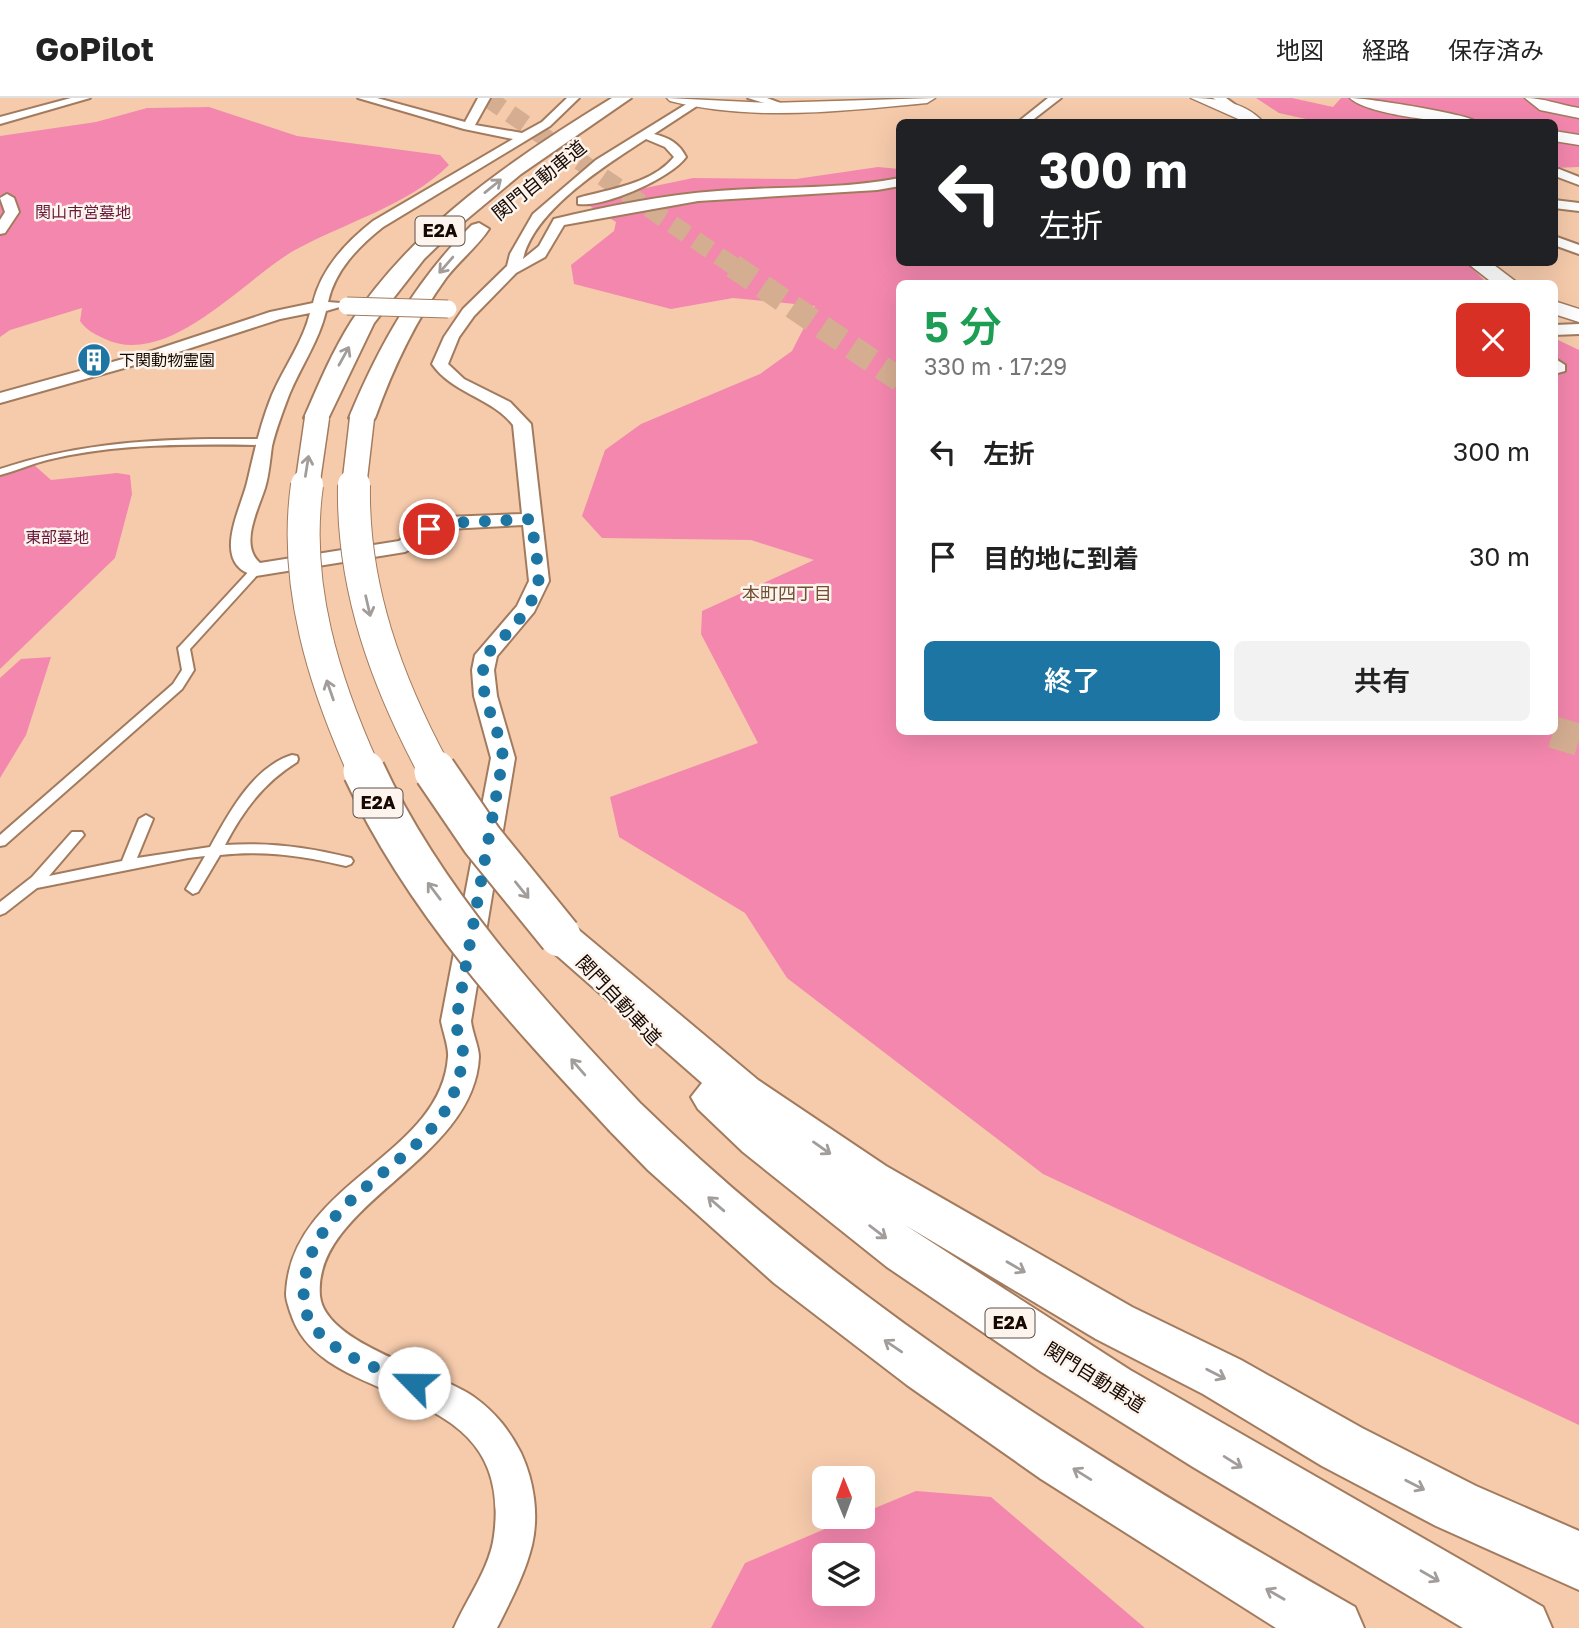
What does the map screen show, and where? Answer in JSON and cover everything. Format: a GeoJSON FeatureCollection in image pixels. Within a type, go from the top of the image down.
{"type":"FeatureCollection","features":[{"type":"Feature","properties":{"kind":"highway","name":"関門自動車道"},"geometry":{"type":"LineString","coordinates":[[517,194],[631,102]]}},
{"type":"Feature","properties":{"kind":"highway","name":"関門自動車道"},"geometry":{"type":"LineString","coordinates":[[631,102],[506,176],[440,232],[405,268],[362,323],[340,364],[317,418],[303,491],[301,538],[307,599],[320,660],[343,729],[375,798],[425,878],[490,964],[665,1159],[754,1237],[869,1330],[1055,1457],[1243,1575],[1334,1628]]}},
{"type":"Feature","properties":{"kind":"highway","name":"関門自動車道"},"geometry":{"type":"LineString","coordinates":[[490,218],[442,268],[403,325],[381,367],[362,418],[352,488],[354,531],[378,648],[404,710],[441,780],[492,852],[560,936],[664,1049],[730,1113],[815,1185],[920,1263],[1035,1340],[1275,1488],[1522,1628]]}},
{"type":"Feature","properties":{"kind":"highway"},"geometry":{"type":"LineString","coordinates":[[560,936],[742,1092],[869,1180],[1114,1324],[1223,1377],[1342,1447],[1457,1506],[1579,1561]]}},
{"type":"Feature","properties":{"kind":"street"},"geometry":{"type":"LineString","coordinates":[[0,121],[84,98]]}},
{"type":"Feature","properties":{"kind":"street"},"geometry":{"type":"LineString","coordinates":[[364,98],[468,127],[525,137]]}},
{"type":"Feature","properties":{"kind":"street"},"geometry":{"type":"LineString","coordinates":[[468,127],[484,98]]}},
{"type":"Feature","properties":{"kind":"street"},"geometry":{"type":"LineString","coordinates":[[531,519],[446,523],[429,529],[405,546],[256,570],[244,560],[239,540],[256,486],[264,442],[281,394],[315,327],[319,306],[341,258],[377,224],[525,137],[545,124],[573,98]]}},
{"type":"Feature","properties":{"kind":"street"},"geometry":{"type":"LineString","coordinates":[[754,98],[777,104]]}},
{"type":"Feature","properties":{"kind":"street"},"geometry":{"type":"LineString","coordinates":[[514,267],[517,254],[534,222],[600,163],[643,135],[684,99],[811,107],[927,98]]}},
{"type":"Feature","properties":{"kind":"street"},"geometry":{"type":"LineString","coordinates":[[1027,119],[1055,98]]}},
{"type":"Feature","properties":{"kind":"street"},"geometry":{"type":"LineString","coordinates":[[1199,98],[1238,111]]}},
{"type":"Feature","properties":{"kind":"street"},"geometry":{"type":"LineString","coordinates":[[1219,98],[1250,119]]}},
{"type":"Feature","properties":{"kind":"street"},"geometry":{"type":"LineString","coordinates":[[1358,98],[1412,113],[1450,119]]}},
{"type":"Feature","properties":{"kind":"street"},"geometry":{"type":"LineString","coordinates":[[1533,98],[1546,107],[1579,113]]}},
{"type":"Feature","properties":{"kind":"street"},"geometry":{"type":"LineString","coordinates":[[554,206],[579,202],[671,171],[680,153],[662,139],[643,135]]}},
{"type":"Feature","properties":{"kind":"street"},"geometry":{"type":"LineString","coordinates":[[1558,137],[1579,140]]}},
{"type":"Feature","properties":{"kind":"street"},"geometry":{"type":"LineString","coordinates":[[1559,173],[1579,181]]}},
{"type":"Feature","properties":{"kind":"street"},"geometry":{"type":"LineString","coordinates":[[475,1628],[514,1537],[518,1499],[512,1473],[497,1445],[459,1406],[349,1355],[328,1341],[304,1313],[303,1297],[315,1243],[359,1193],[422,1139],[441,1116],[460,1076],[464,1053],[459,1043],[456,1021],[503,758],[502,744],[481,682],[486,655],[527,608],[539,581],[522,424],[508,407],[450,377],[440,365],[453,335],[470,310],[514,267],[531,261],[544,250],[559,222],[611,210],[718,195],[835,191],[896,183]]}},
{"type":"Feature","properties":{"kind":"street"},"geometry":{"type":"LineString","coordinates":[[0,230],[12,212],[7,198]]}},
{"type":"Feature","properties":{"kind":"street"},"geometry":{"type":"LineString","coordinates":[[1558,204],[1579,206]]}},
{"type":"Feature","properties":{"kind":"street"},"geometry":{"type":"LineString","coordinates":[[1558,242],[1579,250]]}},
{"type":"Feature","properties":{"kind":"street"},"geometry":{"type":"LineString","coordinates":[[1482,266],[1503,280]]}},
{"type":"Feature","properties":{"kind":"street"},"geometry":{"type":"LineString","coordinates":[[0,398],[109,369],[257,319],[319,306],[470,310]]}},
{"type":"Feature","properties":{"kind":"street"},"geometry":{"type":"LineString","coordinates":[[1558,308],[1579,316]]}},
{"type":"Feature","properties":{"kind":"street"},"geometry":{"type":"LineString","coordinates":[[1558,330],[1579,330]]}},
{"type":"Feature","properties":{"kind":"lane"},"geometry":{"type":"LineString","coordinates":[[0,472],[44,458],[122,446],[165,442],[264,442]]}},
{"type":"Feature","properties":{"kind":"lane"},"geometry":{"type":"LineString","coordinates":[[0,842],[178,686],[188,670],[184,648],[256,570]]}},
{"type":"Feature","properties":{"kind":"lane"},"geometry":{"type":"LineString","coordinates":[[193,889],[253,788],[273,769],[292,759]]}},
{"type":"Feature","properties":{"kind":"lane"},"geometry":{"type":"LineString","coordinates":[[127,866],[146,818]]}},
{"type":"Feature","properties":{"kind":"lane"},"geometry":{"type":"LineString","coordinates":[[0,910],[31,884],[77,835]]}},
{"type":"Feature","properties":{"kind":"lane"},"geometry":{"type":"LineString","coordinates":[[31,884],[218,849],[301,849],[346,861]]}},
{"type":"Feature","properties":{"kind":"green space"},"geometry":{"type":"Polygon","coordinates":[[[1256,98],[1292,98],[1333,107],[1341,98],[1579,98],[1579,167],[1558,168],[1558,119],[1306,119],[1279,113],[1256,98]]]}},
{"type":"Feature","properties":{"kind":"green space","name":"関山市営墓地"},"geometry":{"type":"Polygon","coordinates":[[[209,107],[297,136],[440,155],[449,165],[395,203],[295,250],[205,316],[155,342],[129,345],[105,339],[88,330],[80,321],[82,308],[10,330],[0,337],[0,136],[96,122],[147,108],[209,107]]]}},
{"type":"Feature","properties":{"kind":"green space"},"geometry":{"type":"Polygon","coordinates":[[[878,167],[896,169],[896,266],[1470,266],[1484,280],[896,280],[896,735],[1558,735],[1558,340],[1579,350],[1579,1425],[1043,1174],[787,978],[745,913],[619,837],[610,797],[758,743],[701,634],[702,611],[814,560],[751,540],[602,538],[582,516],[605,450],[641,424],[760,374],[792,351],[815,306],[733,298],[671,309],[574,284],[571,265],[614,231],[616,222],[588,205],[588,200],[693,178],[796,179],[878,167]]]}},
{"type":"Feature","properties":{"kind":"green space","name":"東部墓地"},"geometry":{"type":"Polygon","coordinates":[[[33,464],[51,480],[117,473],[130,475],[132,494],[115,558],[0,669],[0,475],[33,464]]]}},
{"type":"Feature","properties":{"kind":"green space"},"geometry":{"type":"Polygon","coordinates":[[[51,657],[26,735],[0,778],[0,678],[21,659],[51,657]]]}},
{"type":"Feature","properties":{"kind":"green space"},"geometry":{"type":"Polygon","coordinates":[[[916,1491],[991,1497],[1145,1628],[711,1628],[745,1563],[822,1530],[875,1530],[875,1508],[916,1491]]]}},
{"type":"Feature","properties":{"kind":"tunnel"},"geometry":{"type":"LineString","coordinates":[[487,98],[735,267]]}},
{"type":"Feature","properties":{"kind":"tunnel"},"geometry":{"type":"LineString","coordinates":[[733,266],[896,377]]}},
{"type":"Feature","properties":{"kind":"tunnel"},"geometry":{"type":"LineString","coordinates":[[1558,734],[1579,740]]}},
{"type":"Feature","properties":{"kind":"place","name":"下関動物霊園"},"geometry":{"type":"Point","coordinates":[94,360]}},
{"type":"Feature","properties":{"kind":"district","name":"本町四丁目"},"geometry":{"type":"Point","coordinates":[787,594]}},
{"type":"Feature","properties":{"kind":"route"},"geometry":{"type":"LineString","coordinates":[[414,1383],[349,1355],[328,1341],[304,1313],[303,1297],[304,1280],[315,1243],[328,1225],[359,1193],[422,1139],[441,1116],[456,1091],[464,1053],[459,1043],[456,1021],[503,758],[502,744],[481,682],[483,663],[486,655],[527,608],[535,593],[539,573],[531,519],[446,523],[429,529]]}}]}
